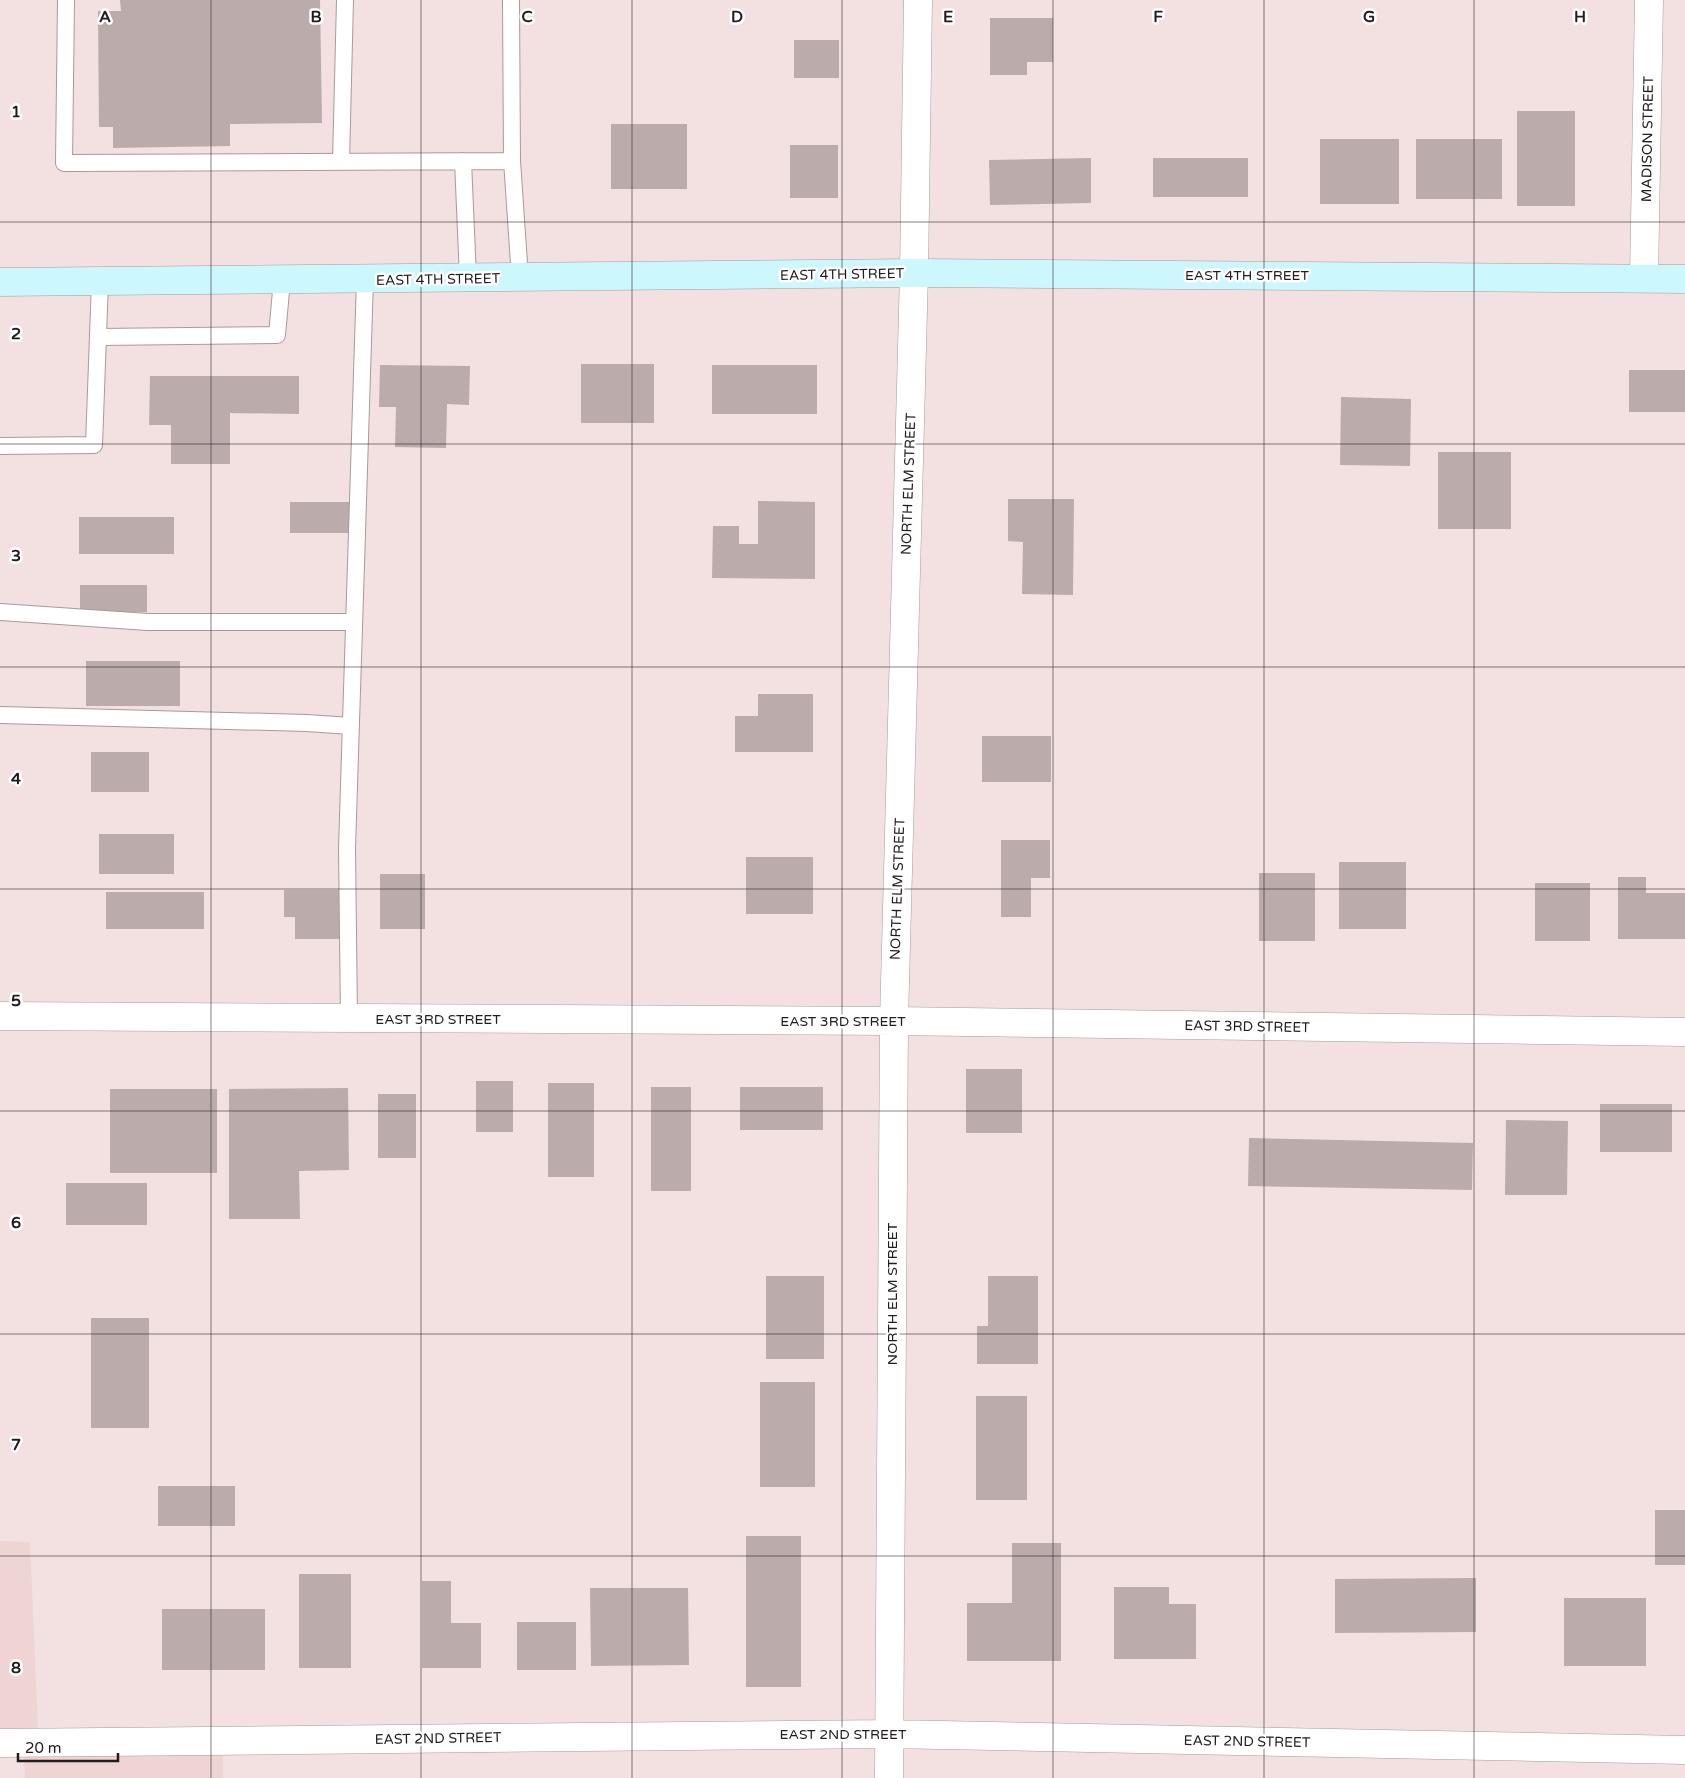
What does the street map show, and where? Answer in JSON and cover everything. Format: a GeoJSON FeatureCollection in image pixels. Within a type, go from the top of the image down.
{"type":"FeatureCollection","features":[{"type":"Feature","properties":{"kind":"street","name":"NORTH ELM STREET"},"geometry":{"type":"LineString","coordinates":[[889,1778],[894,1021],[914,273],[918,0]]}},
{"type":"Feature","properties":{"kind":"street","name":"MADISON STREET"},"geometry":{"type":"LineString","coordinates":[[1644,278],[1649,0]]}},
{"type":"Feature","properties":{"kind":"street","name":"EAST 4TH STREET"},"geometry":{"type":"LineString","coordinates":[[0,282],[914,273],[1685,279]]}},
{"type":"Feature","properties":{"kind":"street","name":"EAST 3RD STREET"},"geometry":{"type":"LineString","coordinates":[[0,1016],[894,1021],[1685,1032]]}},
{"type":"Feature","properties":{"kind":"street","name":"EAST 2ND STREET"},"geometry":{"type":"LineString","coordinates":[[0,1743],[890,1734],[1685,1750]]}},
{"type":"Feature","properties":{"kind":"lane"},"geometry":{"type":"LineString","coordinates":[[66,0],[64,163],[512,161]]}},
{"type":"Feature","properties":{"kind":"lane"},"geometry":{"type":"LineString","coordinates":[[341,162],[345,0]]}},
{"type":"Feature","properties":{"kind":"lane"},"geometry":{"type":"LineString","coordinates":[[511,0],[512,161],[520,278]]}},
{"type":"Feature","properties":{"kind":"lane"},"geometry":{"type":"LineString","coordinates":[[463,161],[468,278]]}},
{"type":"Feature","properties":{"kind":"lane"},"geometry":{"type":"LineString","coordinates":[[349,1018],[347,849],[353,622],[357,581],[364,279]]}},
{"type":"Feature","properties":{"kind":"lane"},"geometry":{"type":"LineString","coordinates":[[98,337],[277,335],[282,280]]}},
{"type":"Feature","properties":{"kind":"lane"},"geometry":{"type":"LineString","coordinates":[[0,446],[94,445],[100,281]]}},
{"type":"Feature","properties":{"kind":"lane"},"geometry":{"type":"LineString","coordinates":[[0,612],[148,622],[353,622]]}},
{"type":"Feature","properties":{"kind":"lane"},"geometry":{"type":"LineString","coordinates":[[0,715],[351,726]]}},
{"type":"Feature","properties":{"kind":"shaded area"},"geometry":{"type":"Polygon","coordinates":[[[0,1541],[30,1542],[39,1753],[223,1752],[223,1778],[25,1778],[24,1756],[0,1756],[0,1541]]]}},
{"type":"Feature","properties":{"kind":"building"},"geometry":{"type":"Polygon","coordinates":[[[120,0],[320,0],[322,123],[230,124],[230,146],[113,148],[113,127],[99,127],[98,11],[121,11],[120,0]]]}},
{"type":"Feature","properties":{"kind":"building"},"geometry":{"type":"Polygon","coordinates":[[[990,18],[1053,18],[1053,62],[1027,62],[1027,75],[990,75],[990,18]]]}},
{"type":"Feature","properties":{"kind":"building"},"geometry":{"type":"Polygon","coordinates":[[[794,40],[839,40],[839,78],[794,78],[794,40]]]}},
{"type":"Feature","properties":{"kind":"building"},"geometry":{"type":"Polygon","coordinates":[[[1517,111],[1575,111],[1575,206],[1517,206],[1517,111]]]}},
{"type":"Feature","properties":{"kind":"building"},"geometry":{"type":"Polygon","coordinates":[[[611,124],[687,124],[687,189],[611,189],[611,124]]]}},
{"type":"Feature","properties":{"kind":"building"},"geometry":{"type":"Polygon","coordinates":[[[1320,139],[1399,139],[1399,204],[1320,204],[1320,139]]]}},
{"type":"Feature","properties":{"kind":"building"},"geometry":{"type":"Polygon","coordinates":[[[1416,139],[1502,139],[1502,199],[1416,199],[1416,139]]]}},
{"type":"Feature","properties":{"kind":"building"},"geometry":{"type":"Polygon","coordinates":[[[790,145],[838,145],[838,198],[790,198],[790,145]]]}},
{"type":"Feature","properties":{"kind":"building"},"geometry":{"type":"Polygon","coordinates":[[[1091,158],[1091,203],[990,205],[989,160],[1091,158]]]}},
{"type":"Feature","properties":{"kind":"building"},"geometry":{"type":"Polygon","coordinates":[[[1153,158],[1248,158],[1248,197],[1153,197],[1153,158]]]}},
{"type":"Feature","properties":{"kind":"building"},"geometry":{"type":"Polygon","coordinates":[[[581,364],[654,364],[654,423],[581,423],[581,364]]]}},
{"type":"Feature","properties":{"kind":"building"},"geometry":{"type":"Polygon","coordinates":[[[380,365],[470,366],[469,405],[447,404],[446,448],[395,447],[396,407],[379,407],[380,365]]]}},
{"type":"Feature","properties":{"kind":"building"},"geometry":{"type":"Polygon","coordinates":[[[712,365],[817,365],[817,414],[712,414],[712,365]]]}},
{"type":"Feature","properties":{"kind":"building"},"geometry":{"type":"Polygon","coordinates":[[[1629,370],[1685,370],[1685,412],[1629,412],[1629,370]]]}},
{"type":"Feature","properties":{"kind":"building"},"geometry":{"type":"Polygon","coordinates":[[[150,376],[299,376],[299,414],[230,413],[230,464],[171,464],[171,425],[149,425],[150,376]]]}},
{"type":"Feature","properties":{"kind":"building"},"geometry":{"type":"Polygon","coordinates":[[[1341,397],[1411,399],[1410,466],[1340,465],[1341,397]]]}},
{"type":"Feature","properties":{"kind":"building"},"geometry":{"type":"Polygon","coordinates":[[[1438,452],[1511,452],[1511,529],[1438,529],[1438,452]]]}},
{"type":"Feature","properties":{"kind":"building"},"geometry":{"type":"Polygon","coordinates":[[[1008,499],[1074,499],[1073,595],[1022,594],[1023,542],[1008,541],[1008,499]]]}},
{"type":"Feature","properties":{"kind":"building"},"geometry":{"type":"Polygon","coordinates":[[[758,501],[815,502],[815,579],[712,578],[713,526],[739,526],[739,544],[758,544],[758,501]]]}},
{"type":"Feature","properties":{"kind":"building"},"geometry":{"type":"Polygon","coordinates":[[[290,502],[353,502],[353,533],[290,533],[290,502]]]}},
{"type":"Feature","properties":{"kind":"building"},"geometry":{"type":"Polygon","coordinates":[[[79,517],[174,517],[174,554],[79,554],[79,517]]]}},
{"type":"Feature","properties":{"kind":"building"},"geometry":{"type":"Polygon","coordinates":[[[80,585],[147,585],[147,612],[80,613],[80,585]]]}},
{"type":"Feature","properties":{"kind":"building"},"geometry":{"type":"Polygon","coordinates":[[[86,661],[180,661],[180,706],[86,706],[86,661]]]}},
{"type":"Feature","properties":{"kind":"building"},"geometry":{"type":"Polygon","coordinates":[[[758,694],[813,694],[813,752],[735,752],[735,716],[758,716],[758,694]]]}},
{"type":"Feature","properties":{"kind":"building"},"geometry":{"type":"Polygon","coordinates":[[[982,736],[1051,736],[1051,782],[982,782],[982,736]]]}},
{"type":"Feature","properties":{"kind":"building"},"geometry":{"type":"Polygon","coordinates":[[[91,752],[149,752],[149,792],[91,792],[91,752]]]}},
{"type":"Feature","properties":{"kind":"building"},"geometry":{"type":"Polygon","coordinates":[[[99,834],[174,834],[174,874],[99,874],[99,834]]]}},
{"type":"Feature","properties":{"kind":"building"},"geometry":{"type":"Polygon","coordinates":[[[1001,840],[1050,840],[1050,878],[1031,878],[1031,917],[1001,917],[1001,840]]]}},
{"type":"Feature","properties":{"kind":"building"},"geometry":{"type":"Polygon","coordinates":[[[746,857],[813,857],[813,914],[746,914],[746,857]]]}},
{"type":"Feature","properties":{"kind":"building"},"geometry":{"type":"Polygon","coordinates":[[[1339,862],[1406,862],[1406,929],[1339,929],[1339,862]]]}},
{"type":"Feature","properties":{"kind":"building"},"geometry":{"type":"Polygon","coordinates":[[[1259,873],[1315,873],[1315,941],[1259,941],[1259,873]]]}},
{"type":"Feature","properties":{"kind":"building"},"geometry":{"type":"Polygon","coordinates":[[[380,874],[425,874],[425,929],[380,929],[380,874]]]}},
{"type":"Feature","properties":{"kind":"building"},"geometry":{"type":"Polygon","coordinates":[[[1618,877],[1646,877],[1646,893],[1685,893],[1685,939],[1618,939],[1618,877]]]}},
{"type":"Feature","properties":{"kind":"building"},"geometry":{"type":"Polygon","coordinates":[[[1535,883],[1590,883],[1590,941],[1535,941],[1535,883]]]}},
{"type":"Feature","properties":{"kind":"building"},"geometry":{"type":"Polygon","coordinates":[[[284,890],[340,890],[340,939],[295,939],[295,917],[284,917],[284,890]]]}},
{"type":"Feature","properties":{"kind":"building"},"geometry":{"type":"Polygon","coordinates":[[[106,892],[204,892],[204,929],[106,929],[106,892]]]}},
{"type":"Feature","properties":{"kind":"building"},"geometry":{"type":"Polygon","coordinates":[[[966,1069],[1022,1069],[1022,1133],[966,1133],[966,1069]]]}},
{"type":"Feature","properties":{"kind":"building"},"geometry":{"type":"Polygon","coordinates":[[[476,1081],[513,1081],[513,1132],[476,1132],[476,1081]]]}},
{"type":"Feature","properties":{"kind":"building"},"geometry":{"type":"Polygon","coordinates":[[[548,1083],[594,1083],[594,1177],[548,1177],[548,1083]]]}},
{"type":"Feature","properties":{"kind":"building"},"geometry":{"type":"Polygon","coordinates":[[[651,1087],[691,1087],[691,1191],[651,1191],[651,1087]]]}},
{"type":"Feature","properties":{"kind":"building"},"geometry":{"type":"Polygon","coordinates":[[[740,1087],[823,1087],[823,1130],[740,1130],[740,1087]]]}},
{"type":"Feature","properties":{"kind":"building"},"geometry":{"type":"Polygon","coordinates":[[[348,1088],[349,1170],[299,1171],[300,1219],[229,1219],[229,1089],[348,1088]]]}},
{"type":"Feature","properties":{"kind":"building"},"geometry":{"type":"Polygon","coordinates":[[[110,1089],[217,1089],[217,1173],[110,1173],[110,1089]]]}},
{"type":"Feature","properties":{"kind":"building"},"geometry":{"type":"Polygon","coordinates":[[[378,1094],[416,1094],[416,1158],[378,1158],[378,1094]]]}},
{"type":"Feature","properties":{"kind":"building"},"geometry":{"type":"Polygon","coordinates":[[[1600,1104],[1672,1104],[1672,1152],[1600,1152],[1600,1104]]]}},
{"type":"Feature","properties":{"kind":"building"},"geometry":{"type":"Polygon","coordinates":[[[1506,1120],[1568,1121],[1567,1195],[1505,1195],[1506,1120]]]}},
{"type":"Feature","properties":{"kind":"building"},"geometry":{"type":"Polygon","coordinates":[[[1249,1138],[1473,1143],[1472,1190],[1248,1186],[1249,1138]]]}},
{"type":"Feature","properties":{"kind":"building"},"geometry":{"type":"Polygon","coordinates":[[[66,1183],[147,1183],[147,1225],[66,1225],[66,1183]]]}},
{"type":"Feature","properties":{"kind":"building"},"geometry":{"type":"Polygon","coordinates":[[[766,1276],[824,1276],[824,1359],[766,1359],[766,1276]]]}},
{"type":"Feature","properties":{"kind":"building"},"geometry":{"type":"Polygon","coordinates":[[[988,1276],[1038,1276],[1038,1364],[977,1364],[977,1326],[988,1326],[988,1276]]]}},
{"type":"Feature","properties":{"kind":"building"},"geometry":{"type":"Polygon","coordinates":[[[91,1318],[149,1318],[149,1428],[91,1428],[91,1318]]]}},
{"type":"Feature","properties":{"kind":"building"},"geometry":{"type":"Polygon","coordinates":[[[760,1382],[815,1382],[815,1487],[760,1487],[760,1382]]]}},
{"type":"Feature","properties":{"kind":"building"},"geometry":{"type":"Polygon","coordinates":[[[976,1396],[1027,1396],[1027,1500],[976,1500],[976,1396]]]}},
{"type":"Feature","properties":{"kind":"building"},"geometry":{"type":"Polygon","coordinates":[[[158,1486],[235,1486],[235,1526],[158,1526],[158,1486]]]}},
{"type":"Feature","properties":{"kind":"building"},"geometry":{"type":"Polygon","coordinates":[[[1655,1510],[1685,1510],[1685,1565],[1655,1565],[1655,1510]]]}},
{"type":"Feature","properties":{"kind":"building"},"geometry":{"type":"Polygon","coordinates":[[[746,1536],[801,1536],[801,1687],[746,1687],[746,1536]]]}},
{"type":"Feature","properties":{"kind":"building"},"geometry":{"type":"Polygon","coordinates":[[[1012,1543],[1061,1543],[1061,1661],[967,1661],[967,1603],[1012,1603],[1012,1543]]]}},
{"type":"Feature","properties":{"kind":"building"},"geometry":{"type":"Polygon","coordinates":[[[299,1574],[351,1574],[351,1668],[299,1668],[299,1574]]]}},
{"type":"Feature","properties":{"kind":"building"},"geometry":{"type":"Polygon","coordinates":[[[1476,1578],[1476,1632],[1335,1633],[1335,1579],[1476,1578]]]}},
{"type":"Feature","properties":{"kind":"building"},"geometry":{"type":"Polygon","coordinates":[[[422,1581],[451,1581],[451,1623],[481,1623],[481,1668],[422,1668],[422,1581]]]}},
{"type":"Feature","properties":{"kind":"building"},"geometry":{"type":"Polygon","coordinates":[[[1114,1587],[1169,1587],[1169,1604],[1196,1604],[1196,1659],[1114,1659],[1114,1587]]]}},
{"type":"Feature","properties":{"kind":"building"},"geometry":{"type":"Polygon","coordinates":[[[590,1588],[688,1588],[689,1665],[591,1666],[590,1588]]]}},
{"type":"Feature","properties":{"kind":"building"},"geometry":{"type":"Polygon","coordinates":[[[1564,1598],[1646,1598],[1646,1666],[1564,1666],[1564,1598]]]}},
{"type":"Feature","properties":{"kind":"building"},"geometry":{"type":"Polygon","coordinates":[[[162,1609],[265,1609],[265,1670],[162,1670],[162,1609]]]}},
{"type":"Feature","properties":{"kind":"building"},"geometry":{"type":"Polygon","coordinates":[[[517,1622],[576,1622],[576,1670],[517,1670],[517,1622]]]}}]}
